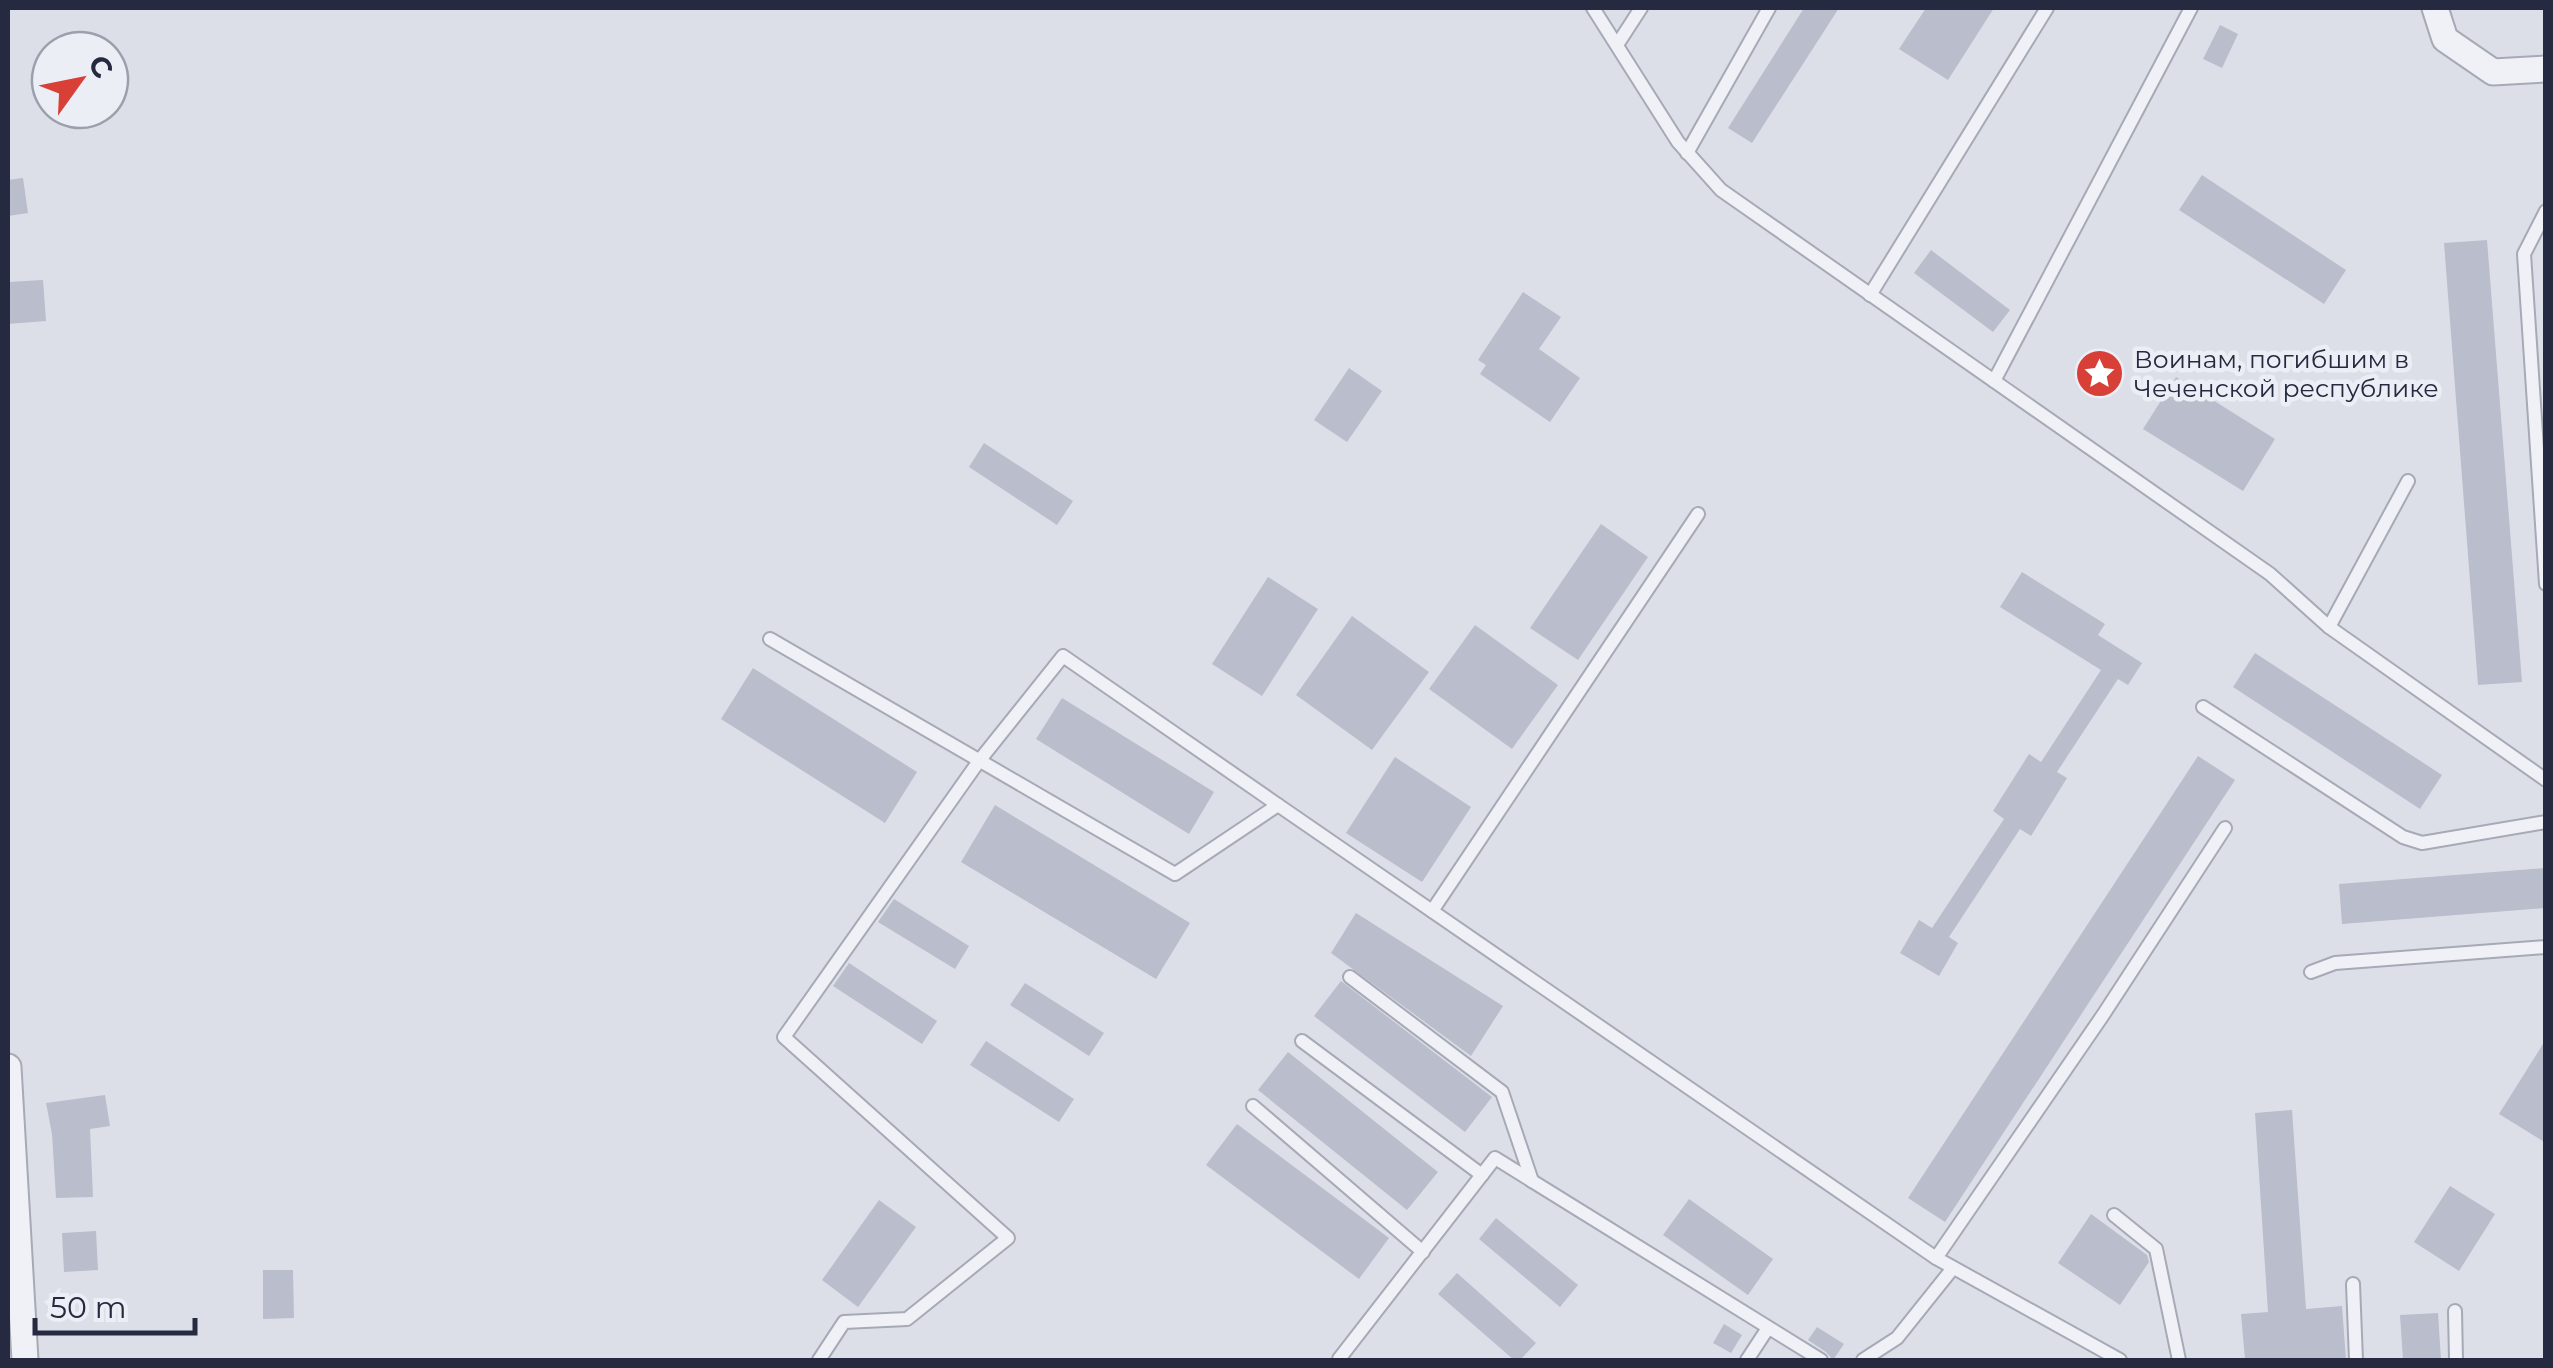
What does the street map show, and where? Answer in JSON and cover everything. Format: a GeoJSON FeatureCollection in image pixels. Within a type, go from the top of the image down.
{"type":"FeatureCollection","features":[{"type":"Feature","properties":{"kind":"street"},"geometry":{"type":"LineString","coordinates":[[2432,9],[2445,39],[2493,72],[2546,68]]}},
{"type":"Feature","properties":{"kind":"street"},"geometry":{"type":"LineString","coordinates":[[8,1066],[25,1360]]}},
{"type":"Feature","properties":{"kind":"lane"},"geometry":{"type":"LineString","coordinates":[[1593,8],[1687,153],[1721,190],[2270,574],[2330,627],[2546,780]]}},
{"type":"Feature","properties":{"kind":"lane"},"geometry":{"type":"LineString","coordinates":[[1616,45],[1641,8]]}},
{"type":"Feature","properties":{"kind":"lane"},"geometry":{"type":"LineString","coordinates":[[1687,153],[1769,8]]}},
{"type":"Feature","properties":{"kind":"lane"},"geometry":{"type":"LineString","coordinates":[[1870,295],[2047,8]]}},
{"type":"Feature","properties":{"kind":"lane"},"geometry":{"type":"LineString","coordinates":[[1994,381],[2191,8]]}},
{"type":"Feature","properties":{"kind":"lane"},"geometry":{"type":"LineString","coordinates":[[2546,212],[2524,254],[2546,584]]}},
{"type":"Feature","properties":{"kind":"lane"},"geometry":{"type":"LineString","coordinates":[[2330,627],[2408,481]]}},
{"type":"Feature","properties":{"kind":"lane"},"geometry":{"type":"LineString","coordinates":[[1432,911],[1698,514]]}},
{"type":"Feature","properties":{"kind":"lane"},"geometry":{"type":"LineString","coordinates":[[770,640],[1175,874],[1278,805]]}},
{"type":"Feature","properties":{"kind":"lane"},"geometry":{"type":"LineString","coordinates":[[819,1360],[844,1322],[907,1319],[1008,1238],[784,1038],[980,761],[1063,656],[1936,1258],[2120,1360]]}},
{"type":"Feature","properties":{"kind":"lane"},"geometry":{"type":"LineString","coordinates":[[2204,707],[2403,837],[2422,843],[2546,822]]}},
{"type":"Feature","properties":{"kind":"lane"},"geometry":{"type":"LineString","coordinates":[[1936,1258],[2103,1016],[2225,828]]}},
{"type":"Feature","properties":{"kind":"lane"},"geometry":{"type":"LineString","coordinates":[[2312,972],[2336,962],[2546,946]]}},
{"type":"Feature","properties":{"kind":"lane"},"geometry":{"type":"LineString","coordinates":[[1350,977],[1502,1092],[1532,1181]]}},
{"type":"Feature","properties":{"kind":"lane"},"geometry":{"type":"LineString","coordinates":[[1302,1041],[1482,1175]]}},
{"type":"Feature","properties":{"kind":"lane"},"geometry":{"type":"LineString","coordinates":[[1253,1106],[1423,1252]]}},
{"type":"Feature","properties":{"kind":"lane"},"geometry":{"type":"LineString","coordinates":[[1339,1359],[1495,1158],[1820,1360]]}},
{"type":"Feature","properties":{"kind":"lane"},"geometry":{"type":"LineString","coordinates":[[2114,1214],[2156,1249],[2179,1360]]}},
{"type":"Feature","properties":{"kind":"lane"},"geometry":{"type":"LineString","coordinates":[[1863,1360],[1897,1338],[1952,1268]]}},
{"type":"Feature","properties":{"kind":"lane"},"geometry":{"type":"LineString","coordinates":[[2353,1284],[2356,1360]]}},
{"type":"Feature","properties":{"kind":"lane"},"geometry":{"type":"LineString","coordinates":[[2455,1311],[2456,1360]]}},
{"type":"Feature","properties":{"kind":"lane"},"geometry":{"type":"LineString","coordinates":[[1747,1360],[1768,1328]]}},
{"type":"Feature","properties":{"kind":"building"},"geometry":{"type":"Polygon","coordinates":[[[1804,8],[1839,8],[1752,143],[1728,128],[1804,8]]]}},
{"type":"Feature","properties":{"kind":"building"},"geometry":{"type":"Polygon","coordinates":[[[1926,8],[1994,8],[1948,80],[1899,49],[1926,8]]]}},
{"type":"Feature","properties":{"kind":"building"},"geometry":{"type":"Polygon","coordinates":[[[2220,25],[2238,34],[2222,68],[2203,59],[2220,25]]]}},
{"type":"Feature","properties":{"kind":"building"},"geometry":{"type":"Polygon","coordinates":[[[2202,175],[2346,270],[2324,304],[2179,210],[2202,175]]]}},
{"type":"Feature","properties":{"kind":"building"},"geometry":{"type":"Polygon","coordinates":[[[23,178],[28,213],[8,216],[8,180],[23,178]]]}},
{"type":"Feature","properties":{"kind":"building"},"geometry":{"type":"Polygon","coordinates":[[[2487,240],[2522,682],[2478,685],[2444,243],[2487,240]]]}},
{"type":"Feature","properties":{"kind":"building"},"geometry":{"type":"Polygon","coordinates":[[[1931,250],[2010,310],[1993,332],[1914,273],[1931,250]]]}},
{"type":"Feature","properties":{"kind":"building"},"geometry":{"type":"Polygon","coordinates":[[[43,280],[46,321],[8,324],[8,282],[43,280]]]}},
{"type":"Feature","properties":{"kind":"building"},"geometry":{"type":"Polygon","coordinates":[[[1523,292],[1561,317],[1539,349],[1580,378],[1550,422],[1480,374],[1486,365],[1478,360],[1523,292]]]}},
{"type":"Feature","properties":{"kind":"building"},"geometry":{"type":"Polygon","coordinates":[[[1349,368],[1382,391],[1347,442],[1314,420],[1349,368]]]}},
{"type":"Feature","properties":{"kind":"building"},"geometry":{"type":"Polygon","coordinates":[[[2176,377],[2275,439],[2243,491],[2143,429],[2176,377]]]}},
{"type":"Feature","properties":{"kind":"building"},"geometry":{"type":"Polygon","coordinates":[[[984,443],[1073,501],[1057,525],[969,467],[984,443]]]}},
{"type":"Feature","properties":{"kind":"building"},"geometry":{"type":"Polygon","coordinates":[[[1601,524],[1648,557],[1578,660],[1530,628],[1601,524]]]}},
{"type":"Feature","properties":{"kind":"building"},"geometry":{"type":"Polygon","coordinates":[[[2022,572],[2105,624],[2098,635],[2142,663],[2128,685],[2118,679],[2057,772],[2067,778],[2031,836],[2020,829],[1949,937],[1958,943],[1939,976],[1900,953],[1919,920],[1932,928],[2004,819],[1993,811],[2029,754],[2041,762],[2101,670],[2000,607],[2022,572]]]}},
{"type":"Feature","properties":{"kind":"building"},"geometry":{"type":"Polygon","coordinates":[[[1268,577],[1318,609],[1262,696],[1212,664],[1268,577]]]}},
{"type":"Feature","properties":{"kind":"building"},"geometry":{"type":"Polygon","coordinates":[[[1352,616],[1429,672],[1372,750],[1296,695],[1352,616]]]}},
{"type":"Feature","properties":{"kind":"building"},"geometry":{"type":"Polygon","coordinates":[[[1475,625],[1558,685],[1512,749],[1429,689],[1475,625]]]}},
{"type":"Feature","properties":{"kind":"building"},"geometry":{"type":"Polygon","coordinates":[[[2255,653],[2442,775],[2420,809],[2233,687],[2255,653]]]}},
{"type":"Feature","properties":{"kind":"building"},"geometry":{"type":"Polygon","coordinates":[[[753,668],[917,772],[885,823],[721,719],[753,668]]]}},
{"type":"Feature","properties":{"kind":"building"},"geometry":{"type":"Polygon","coordinates":[[[1062,698],[1214,792],[1189,834],[1036,739],[1062,698]]]}},
{"type":"Feature","properties":{"kind":"building"},"geometry":{"type":"Polygon","coordinates":[[[2198,756],[2235,780],[1945,1222],[1908,1198],[2198,756]]]}},
{"type":"Feature","properties":{"kind":"building"},"geometry":{"type":"Polygon","coordinates":[[[1395,757],[1471,807],[1422,882],[1346,833],[1395,757]]]}},
{"type":"Feature","properties":{"kind":"building"},"geometry":{"type":"Polygon","coordinates":[[[995,805],[1190,923],[1156,979],[961,862],[995,805]]]}},
{"type":"Feature","properties":{"kind":"building"},"geometry":{"type":"Polygon","coordinates":[[[2546,868],[2546,908],[2342,924],[2339,884],[2546,868]]]}},
{"type":"Feature","properties":{"kind":"building"},"geometry":{"type":"Polygon","coordinates":[[[894,899],[969,946],[955,969],[878,922],[894,899]]]}},
{"type":"Feature","properties":{"kind":"building"},"geometry":{"type":"Polygon","coordinates":[[[1356,913],[1503,1006],[1471,1056],[1331,953],[1356,913]]]}},
{"type":"Feature","properties":{"kind":"building"},"geometry":{"type":"Polygon","coordinates":[[[849,963],[937,1021],[922,1044],[833,986],[849,963]]]}},
{"type":"Feature","properties":{"kind":"building"},"geometry":{"type":"Polygon","coordinates":[[[1341,981],[1492,1097],[1465,1132],[1314,1016],[1341,981]]]}},
{"type":"Feature","properties":{"kind":"building"},"geometry":{"type":"Polygon","coordinates":[[[1025,983],[1104,1033],[1089,1056],[1010,1005],[1025,983]]]}},
{"type":"Feature","properties":{"kind":"building"},"geometry":{"type":"Polygon","coordinates":[[[2546,1039],[2546,1143],[2499,1114],[2546,1039]]]}},
{"type":"Feature","properties":{"kind":"building"},"geometry":{"type":"Polygon","coordinates":[[[986,1041],[1074,1099],[1059,1122],[970,1065],[986,1041]]]}},
{"type":"Feature","properties":{"kind":"building"},"geometry":{"type":"Polygon","coordinates":[[[1288,1052],[1438,1172],[1407,1210],[1258,1090],[1288,1052]]]}},
{"type":"Feature","properties":{"kind":"building"},"geometry":{"type":"Polygon","coordinates":[[[105,1095],[110,1126],[90,1129],[93,1197],[56,1198],[46,1103],[105,1095]]]}},
{"type":"Feature","properties":{"kind":"building"},"geometry":{"type":"Polygon","coordinates":[[[2292,1110],[2306,1309],[2342,1306],[2346,1360],[2245,1360],[2241,1314],[2268,1312],[2255,1113],[2292,1110]]]}},
{"type":"Feature","properties":{"kind":"building"},"geometry":{"type":"Polygon","coordinates":[[[1237,1124],[1389,1238],[1359,1279],[1206,1165],[1237,1124]]]}},
{"type":"Feature","properties":{"kind":"building"},"geometry":{"type":"Polygon","coordinates":[[[2450,1186],[2495,1214],[2459,1271],[2414,1242],[2450,1186]]]}},
{"type":"Feature","properties":{"kind":"building"},"geometry":{"type":"Polygon","coordinates":[[[1689,1199],[1773,1259],[1748,1295],[1663,1235],[1689,1199]]]}},
{"type":"Feature","properties":{"kind":"building"},"geometry":{"type":"Polygon","coordinates":[[[879,1200],[916,1227],[858,1307],[822,1280],[879,1200]]]}},
{"type":"Feature","properties":{"kind":"building"},"geometry":{"type":"Polygon","coordinates":[[[2091,1214],[2147,1255],[2149,1262],[2120,1305],[2058,1263],[2091,1214]]]}},
{"type":"Feature","properties":{"kind":"building"},"geometry":{"type":"Polygon","coordinates":[[[1496,1218],[1578,1285],[1560,1307],[1479,1239],[1496,1218]]]}},
{"type":"Feature","properties":{"kind":"building"},"geometry":{"type":"Polygon","coordinates":[[[96,1231],[98,1270],[64,1272],[62,1233],[96,1231]]]}},
{"type":"Feature","properties":{"kind":"building"},"geometry":{"type":"Polygon","coordinates":[[[263,1270],[293,1270],[294,1318],[263,1319],[263,1270]]]}},
{"type":"Feature","properties":{"kind":"building"},"geometry":{"type":"Polygon","coordinates":[[[1457,1273],[1536,1343],[1520,1360],[1514,1360],[1438,1294],[1457,1273]]]}},
{"type":"Feature","properties":{"kind":"building"},"geometry":{"type":"Polygon","coordinates":[[[2438,1313],[2441,1360],[2403,1360],[2400,1315],[2438,1313]]]}},
{"type":"Feature","properties":{"kind":"building"},"geometry":{"type":"Polygon","coordinates":[[[1724,1324],[1742,1335],[1731,1353],[1713,1343],[1724,1324]]]}},
{"type":"Feature","properties":{"kind":"building"},"geometry":{"type":"Polygon","coordinates":[[[1817,1327],[1844,1344],[1833,1360],[1808,1340],[1817,1327]]]}},
{"type":"Feature","properties":{"kind":"place","name":"Воинам, погибшим в Чеченской республике"},"geometry":{"type":"Point","coordinates":[2099,373]}}]}
